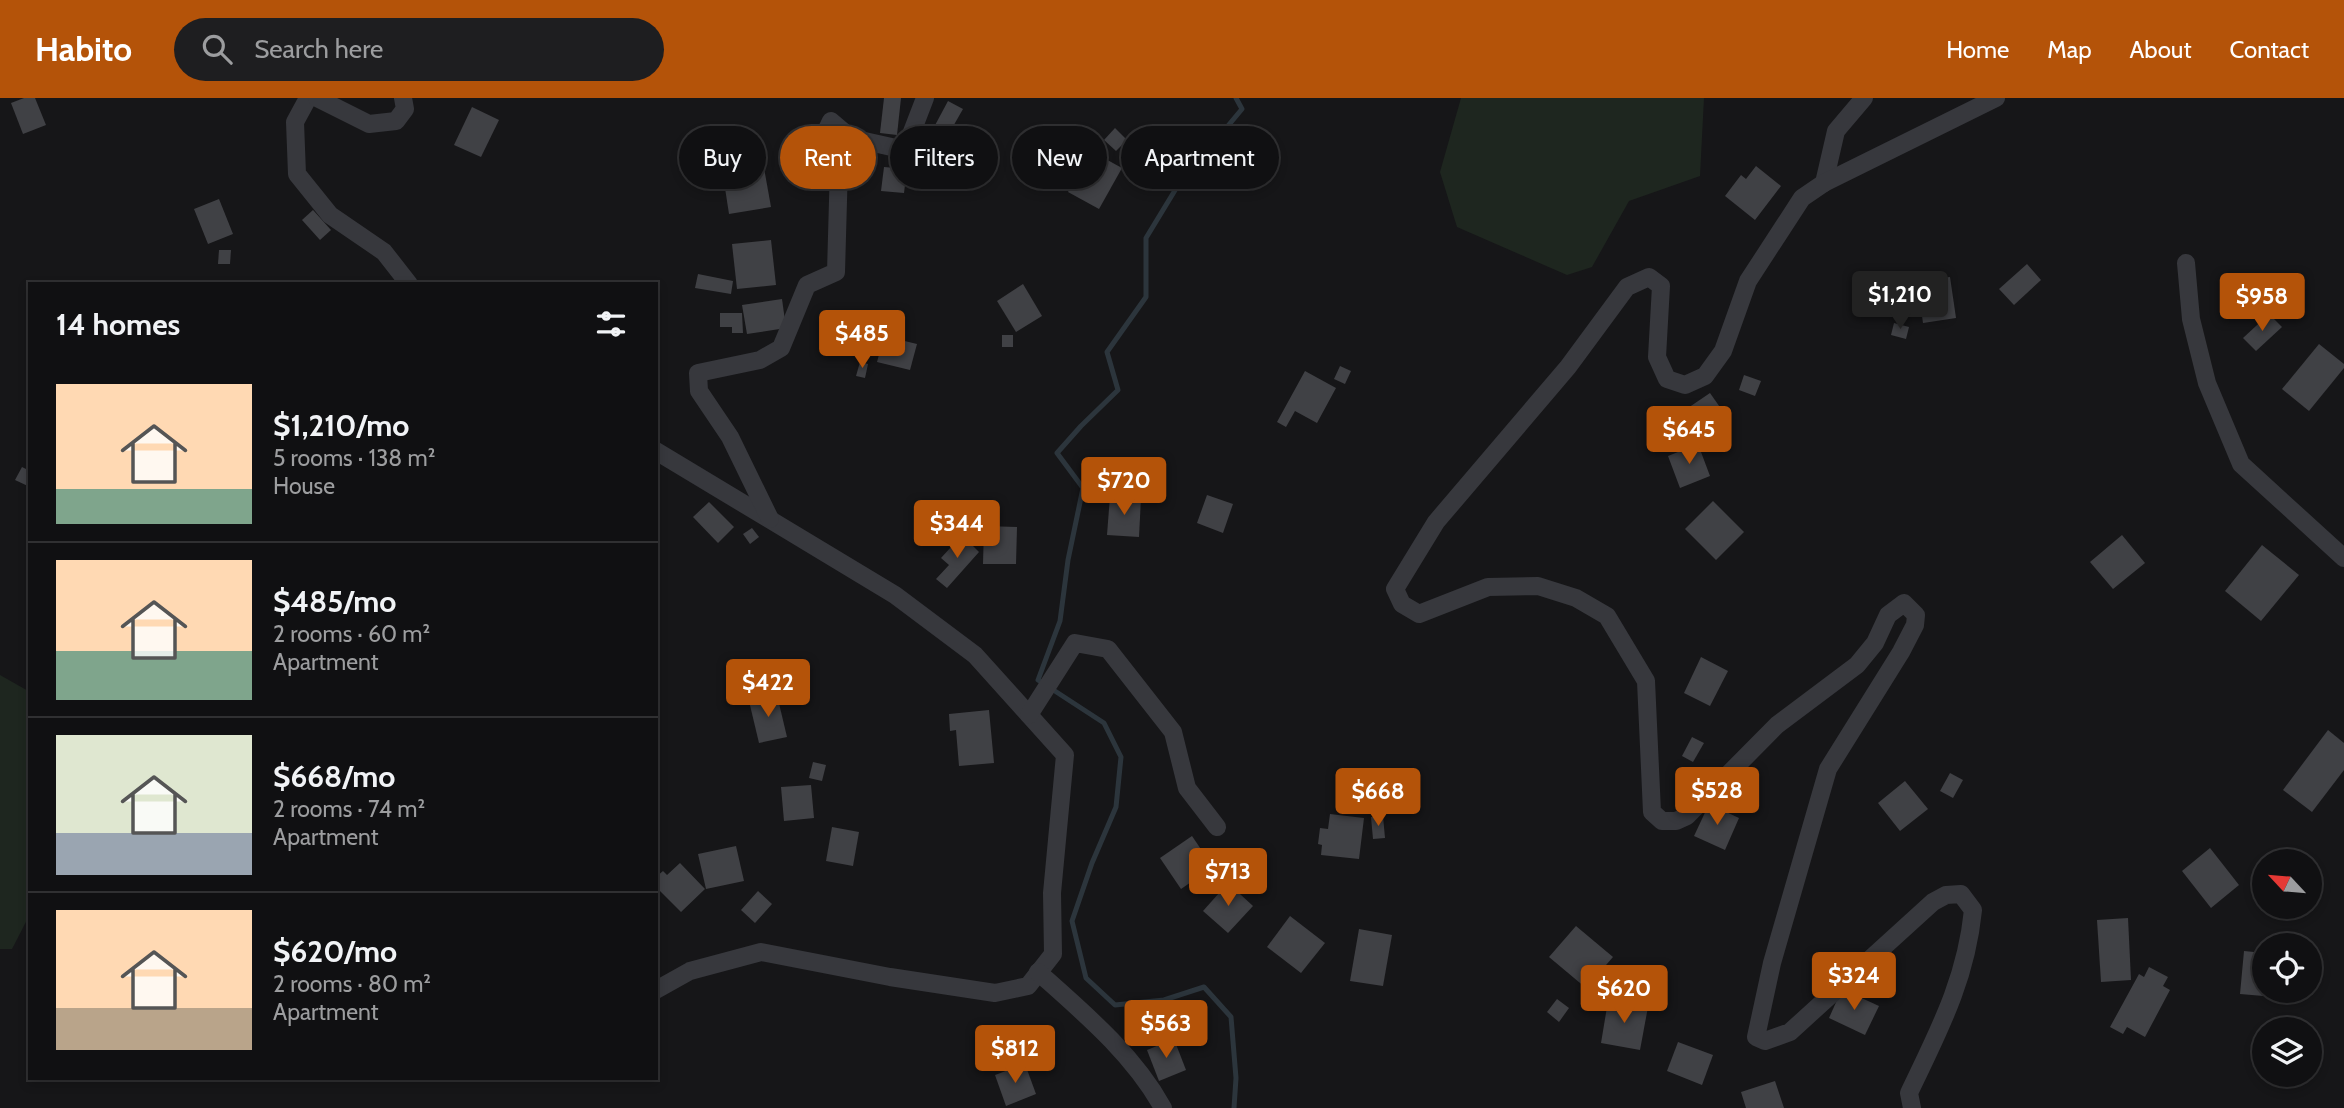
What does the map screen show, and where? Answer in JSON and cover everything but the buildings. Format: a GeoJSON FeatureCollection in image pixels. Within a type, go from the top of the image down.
{"type":"FeatureCollection","features":[{"type":"Feature","properties":{"kind":"street"},"geometry":{"type":"LineString","coordinates":[[308,98],[295,122],[297,174],[330,215],[384,252],[407,282]]}},
{"type":"Feature","properties":{"kind":"street"},"geometry":{"type":"LineString","coordinates":[[317,98],[369,124],[396,121],[405,109],[403,98]]}},
{"type":"Feature","properties":{"kind":"street"},"geometry":{"type":"LineString","coordinates":[[771,519],[730,437],[699,391],[698,373],[760,360],[781,348],[807,285],[836,272],[839,165],[820,144],[831,121],[851,138],[905,150],[925,98]]}},
{"type":"Feature","properties":{"kind":"street"},"geometry":{"type":"LineString","coordinates":[[1824,183],[1836,131],[1864,98]]}},
{"type":"Feature","properties":{"kind":"street"},"geometry":{"type":"LineString","coordinates":[[1912,1108],[1909,1093],[1955,995],[1970,940],[1973,910],[1961,894],[1946,895],[1933,902],[1790,1032],[1765,1041],[1756,1037],[1772,963],[1828,769],[1901,652],[1914,625],[1916,615],[1912,608],[1904,603],[1888,615],[1875,643],[1857,665],[1777,725],[1687,816],[1676,821],[1662,821],[1652,812],[1646,681],[1607,616],[1576,598],[1538,586],[1488,587],[1419,614],[1402,604],[1395,589],[1436,522],[1568,367],[1627,287],[1649,277],[1661,286],[1657,357],[1667,379],[1685,385],[1704,376],[1723,351],[1748,281],[1802,198],[1824,183],[1996,98]]}},
{"type":"Feature","properties":{"kind":"street"},"geometry":{"type":"LineString","coordinates":[[2186,263],[2190,319],[2207,383],[2241,464],[2344,558]]}},
{"type":"Feature","properties":{"kind":"street"},"geometry":{"type":"LineString","coordinates":[[658,452],[905,602],[975,655],[1065,755],[1052,893],[1053,954],[1028,986],[995,993],[761,953],[690,971],[658,989]]}},
{"type":"Feature","properties":{"kind":"street"},"geometry":{"type":"LineString","coordinates":[[1029,715],[1075,643],[1108,649],[1173,732],[1187,788],[1217,827]]}},
{"type":"Feature","properties":{"kind":"street"},"geometry":{"type":"LineString","coordinates":[[1038,972],[1100,1026],[1154,1091],[1163,1108]]}},
{"type":"Feature","properties":{"kind":"shaded area"},"geometry":{"type":"Polygon","coordinates":[[[1461,98],[1704,98],[1700,176],[1629,201],[1592,267],[1567,275],[1457,227],[1440,172],[1461,98]]]}},
{"type":"Feature","properties":{"kind":"shaded area"},"geometry":{"type":"Polygon","coordinates":[[[0,675],[28,691],[28,918],[12,949],[0,949],[0,675]]]}},
{"type":"Feature","properties":{"kind":"waterway"},"geometry":{"type":"LineString","coordinates":[[1234,1108],[1236,1078],[1231,1017],[1204,987],[1164,1000],[1115,1005],[1086,978],[1072,921],[1092,863],[1116,807],[1121,757],[1104,723],[1038,680],[1060,621],[1068,560],[1083,488],[1057,453],[1118,390],[1107,352],[1146,297],[1146,238],[1177,187],[1242,109],[1236,98]]}}]}
